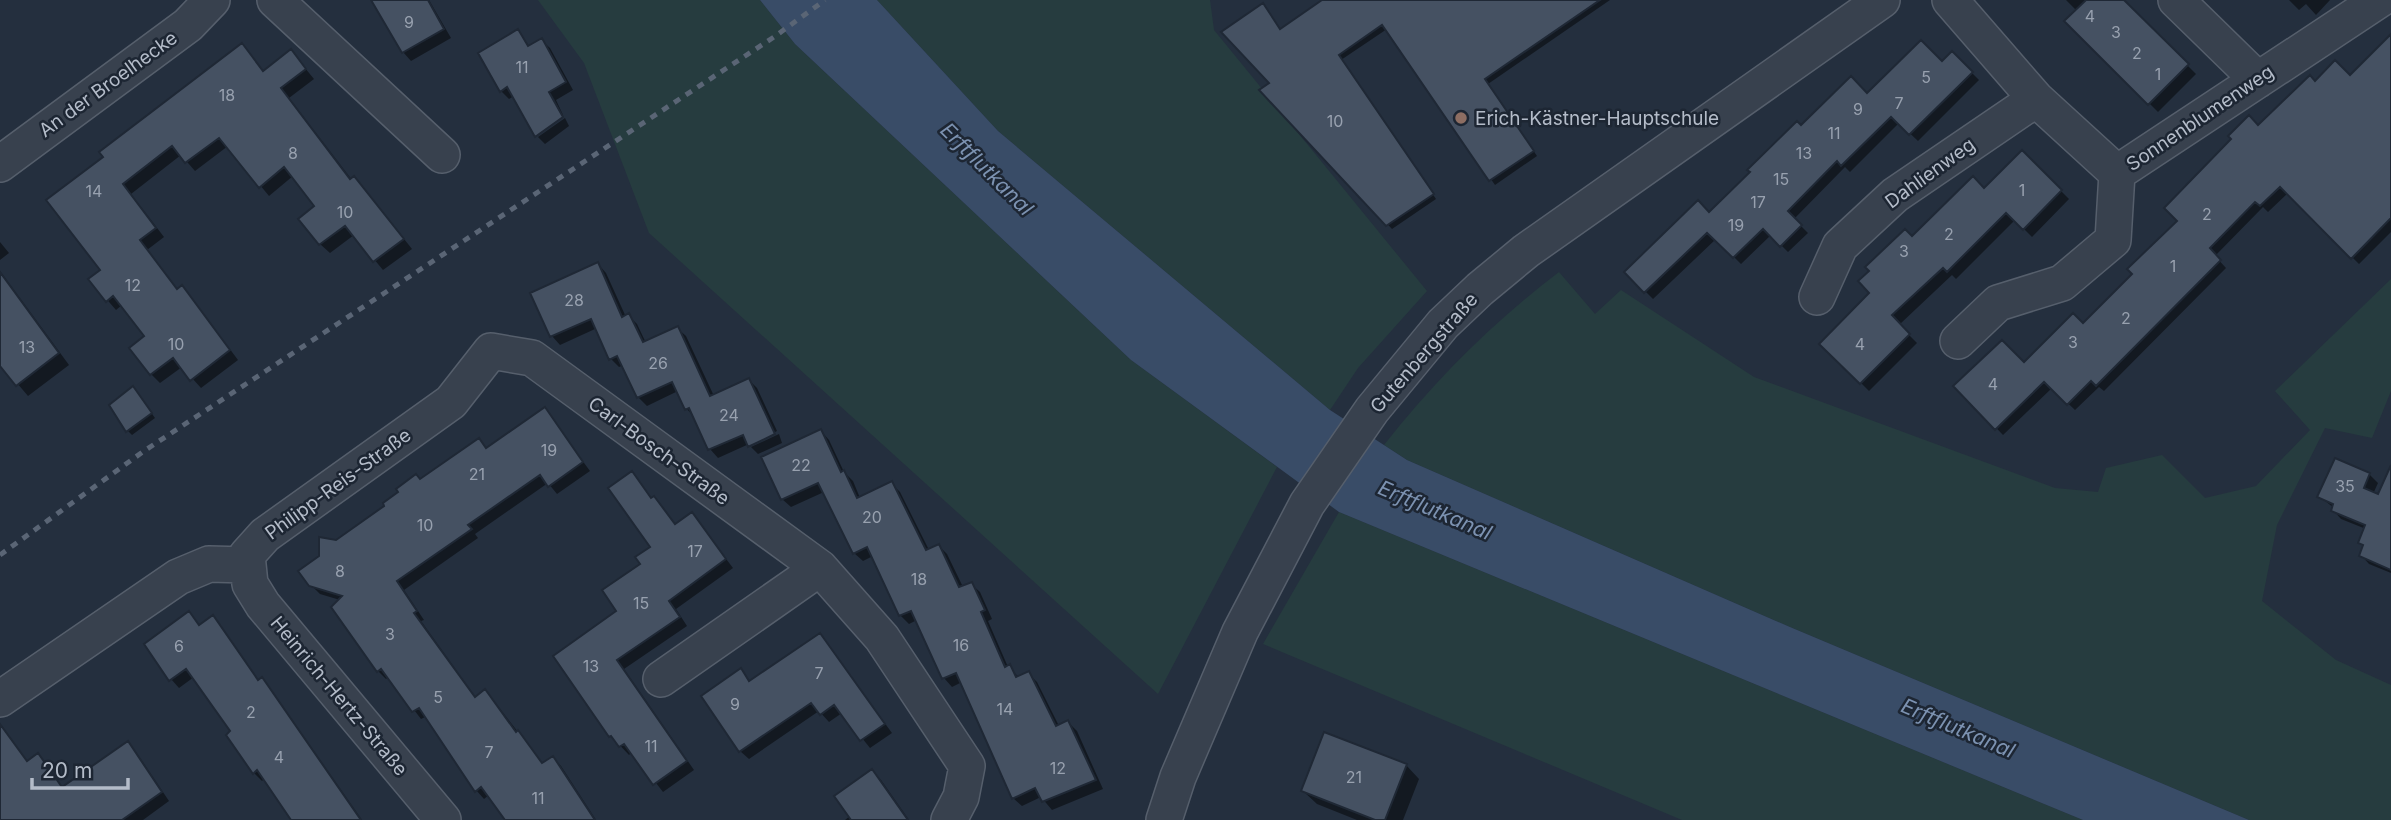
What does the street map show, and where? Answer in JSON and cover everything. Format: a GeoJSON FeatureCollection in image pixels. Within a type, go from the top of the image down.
{"type":"FeatureCollection","features":[{"type":"Feature","properties":{"kind":"street","name":"An der Broelhecke"},"geometry":{"type":"LineString","coordinates":[[0,164],[188,25],[212,0]]}},
{"type":"Feature","properties":{"kind":"street"},"geometry":{"type":"LineString","coordinates":[[275,0],[442,155]]}},
{"type":"Feature","properties":{"kind":"street","name":"Gutenbergstraße"},"geometry":{"type":"LineString","coordinates":[[1164,820],[1178,777],[1240,632],[1307,505],[1372,410],[1443,324],[1526,251],[1882,0]]}},
{"type":"Feature","properties":{"kind":"street","name":"Sonnenblumenweg"},"geometry":{"type":"LineString","coordinates":[[1950,0],[2036,99],[2117,173],[2379,0]]}},
{"type":"Feature","properties":{"kind":"street"},"geometry":{"type":"LineString","coordinates":[[2176,0],[2258,80]]}},
{"type":"Feature","properties":{"kind":"street","name":"Dahlienweg"},"geometry":{"type":"LineString","coordinates":[[1816,297],[1840,246],[1895,195],[2036,99]]}},
{"type":"Feature","properties":{"kind":"street"},"geometry":{"type":"LineString","coordinates":[[1958,341],[1998,303],[2062,284],[2113,240],[2117,173]]}},
{"type":"Feature","properties":{"kind":"street","name":"Philipp-Reis-Straße"},"geometry":{"type":"LineString","coordinates":[[247,565],[247,555],[265,535],[451,402],[491,351]]}},
{"type":"Feature","properties":{"kind":"street","name":"Carl-Bosch-Straße"},"geometry":{"type":"LineString","coordinates":[[491,351],[531,358],[820,568],[882,638],[967,766],[961,797],[949,820]]}},
{"type":"Feature","properties":{"kind":"street"},"geometry":{"type":"LineString","coordinates":[[0,699],[177,577],[209,564],[247,565]]}},
{"type":"Feature","properties":{"kind":"street","name":"Heinrich-Hertz-Straße"},"geometry":{"type":"LineString","coordinates":[[247,565],[250,583],[263,605],[443,820]]}},
{"type":"Feature","properties":{"kind":"street"},"geometry":{"type":"LineString","coordinates":[[661,679],[820,568]]}},
{"type":"Feature","properties":{"kind":"green space"},"geometry":{"type":"Polygon","coordinates":[[[538,0],[760,0],[795,44],[1131,360],[1277,467],[1158,694],[649,233],[584,63],[538,0]]]}},
{"type":"Feature","properties":{"kind":"green space"},"geometry":{"type":"Polygon","coordinates":[[[877,0],[1210,0],[1214,30],[1427,291],[1358,368],[1330,410],[998,131],[877,0]]]}},
{"type":"Feature","properties":{"kind":"green space"},"geometry":{"type":"Polygon","coordinates":[[[1559,272],[1595,314],[1621,290],[1754,377],[2055,488],[2098,492],[2106,468],[2162,455],[2205,498],[2256,486],[2310,430],[2275,391],[2391,279],[2391,391],[2372,438],[2325,428],[2277,525],[2262,601],[2336,660],[2391,685],[2391,820],[2249,820],[1790,627],[1407,460],[1384,445],[1466,353],[1511,311],[1559,272]]]}},
{"type":"Feature","properties":{"kind":"green space"},"geometry":{"type":"Polygon","coordinates":[[[1339,512],[2083,820],[1682,820],[1263,644],[1339,512]]]}},
{"type":"Feature","properties":{"kind":"water","name":"Erftflutkanal"},"geometry":{"type":"Polygon","coordinates":[[[760,0],[877,0],[998,131],[1330,410],[1407,460],[1790,627],[2249,820],[2083,820],[1339,512],[1131,360],[795,44],[760,0]]]}},
{"type":"Feature","properties":{"kind":"building"},"geometry":{"type":"Polygon","coordinates":[[[371,0],[428,0],[444,29],[402,53],[371,0]]]}},
{"type":"Feature","properties":{"kind":"building"},"geometry":{"type":"Polygon","coordinates":[[[1322,0],[1600,0],[1485,79],[1534,151],[1489,181],[1382,25],[1339,55],[1434,194],[1386,226],[1259,90],[1269,83],[1221,32],[1263,3],[1280,29],[1322,0]]]}},
{"type":"Feature","properties":{"kind":"building"},"geometry":{"type":"Polygon","coordinates":[[[2086,0],[2124,0],[2189,64],[2148,105],[2064,21],[2086,0]]]}},
{"type":"Feature","properties":{"kind":"building"},"geometry":{"type":"Polygon","coordinates":[[[518,29],[528,46],[542,38],[566,82],[549,92],[563,117],[535,137],[507,87],[500,92],[478,53],[518,29]]]}},
{"type":"Feature","properties":{"kind":"building"},"geometry":{"type":"Polygon","coordinates":[[[2391,34],[2391,218],[2351,259],[2280,187],[2260,206],[2255,202],[2210,248],[2221,260],[2096,386],[2091,381],[2067,405],[2044,382],[1995,430],[1953,386],[2002,340],[2024,362],[2073,313],[2083,323],[2132,274],[2127,269],[2177,221],[2164,208],[2231,139],[2228,136],[2249,115],[2258,125],[2310,75],[2315,81],[2335,60],[2350,75],[2391,34]]]}},
{"type":"Feature","properties":{"kind":"building"},"geometry":{"type":"Polygon","coordinates":[[[1921,40],[1942,61],[1952,51],[1973,72],[1909,135],[1891,117],[1841,166],[1837,161],[1788,211],[1802,225],[1780,247],[1763,229],[1733,258],[1707,233],[1644,293],[1624,272],[1698,200],[1709,212],[1797,121],[1801,125],[1851,76],[1867,93],[1921,40]]]}},
{"type":"Feature","properties":{"kind":"building"},"geometry":{"type":"Polygon","coordinates":[[[242,43],[263,71],[291,49],[306,69],[281,88],[350,179],[354,176],[404,239],[373,262],[345,226],[319,245],[298,219],[314,206],[284,167],[259,188],[219,138],[185,163],[172,146],[123,184],[156,228],[140,240],[177,289],[182,285],[230,350],[190,381],[173,358],[150,375],[129,348],[144,336],[113,296],[106,302],[88,279],[100,270],[46,200],[103,157],[99,152],[242,43]]]}},
{"type":"Feature","properties":{"kind":"building"},"geometry":{"type":"Polygon","coordinates":[[[2022,150],[2062,190],[2023,230],[2006,213],[1947,272],[1943,268],[1892,315],[1910,334],[1860,384],[1819,344],[1869,293],[1858,281],[1869,271],[1865,267],[1905,229],[1912,236],[1973,176],[1984,188],[2022,150]]]}},
{"type":"Feature","properties":{"kind":"building"},"geometry":{"type":"Polygon","coordinates":[[[598,262],[622,317],[629,313],[643,342],[678,326],[710,396],[749,378],[775,434],[748,447],[743,435],[708,450],[689,408],[685,410],[672,382],[637,398],[617,356],[609,360],[591,319],[550,337],[530,293],[598,262]]]}},
{"type":"Feature","properties":{"kind":"building"},"geometry":{"type":"Polygon","coordinates":[[[0,272],[59,353],[16,386],[0,366],[0,272]]]}},
{"type":"Feature","properties":{"kind":"building"},"geometry":{"type":"Polygon","coordinates":[[[133,386],[152,413],[126,432],[109,405],[133,386]]]}},
{"type":"Feature","properties":{"kind":"building"},"geometry":{"type":"Polygon","coordinates":[[[545,407],[583,462],[548,487],[540,475],[468,525],[472,529],[397,581],[417,611],[414,613],[475,697],[485,689],[542,763],[553,756],[595,820],[505,820],[481,787],[475,792],[419,708],[412,712],[381,669],[377,672],[331,607],[342,596],[309,586],[298,571],[319,556],[319,537],[336,540],[384,506],[383,503],[398,492],[396,489],[416,474],[420,479],[479,438],[486,448],[545,407]]]}},
{"type":"Feature","properties":{"kind":"building"},"geometry":{"type":"Polygon","coordinates":[[[821,429],[841,472],[844,470],[857,498],[892,481],[926,550],[939,544],[959,587],[972,582],[985,610],[981,612],[1005,667],[1010,664],[1016,677],[1029,671],[1056,726],[1068,720],[1096,780],[1042,802],[1035,788],[1012,799],[956,673],[942,679],[911,611],[899,616],[867,547],[853,554],[818,483],[781,500],[761,457],[821,429]]]}},
{"type":"Feature","properties":{"kind":"building"},"geometry":{"type":"Polygon","coordinates":[[[2335,458],[2370,473],[2364,488],[2378,494],[2391,465],[2391,570],[2359,556],[2363,545],[2358,543],[2365,525],[2331,511],[2333,504],[2317,497],[2335,458]]]}},
{"type":"Feature","properties":{"kind":"building"},"geometry":{"type":"Polygon","coordinates":[[[632,471],[651,498],[654,496],[675,524],[692,512],[726,559],[669,601],[680,617],[617,660],[687,761],[653,785],[624,744],[619,747],[611,736],[609,737],[553,656],[616,611],[602,590],[640,564],[635,557],[650,547],[608,488],[632,471]]]}},
{"type":"Feature","properties":{"kind":"building"},"geometry":{"type":"Polygon","coordinates":[[[189,611],[199,625],[213,615],[258,680],[262,677],[361,820],[291,820],[257,770],[253,774],[226,735],[230,731],[186,669],[169,681],[144,644],[189,611]]]}},
{"type":"Feature","properties":{"kind":"building"},"geometry":{"type":"Polygon","coordinates":[[[820,633],[885,724],[860,741],[834,705],[820,715],[811,703],[739,752],[701,696],[741,668],[749,681],[820,633]]]}},
{"type":"Feature","properties":{"kind":"building"},"geometry":{"type":"Polygon","coordinates":[[[0,724],[27,761],[38,753],[62,787],[128,741],[162,792],[122,820],[0,820],[0,724]]]}},
{"type":"Feature","properties":{"kind":"building"},"geometry":{"type":"Polygon","coordinates":[[[1324,732],[1407,764],[1385,820],[1375,820],[1301,791],[1324,732]]]}},
{"type":"Feature","properties":{"kind":"building"},"geometry":{"type":"Polygon","coordinates":[[[872,769],[908,820],[851,820],[834,796],[872,769]]]}},
{"type":"Feature","properties":{"kind":"railway"},"geometry":{"type":"LineString","coordinates":[[0,555],[144,451],[774,37],[825,0]]}},
{"type":"Feature","properties":{"kind":"place","name":"Erich-Kästner-Hauptschule"},"geometry":{"type":"Point","coordinates":[1461,118]}}]}
